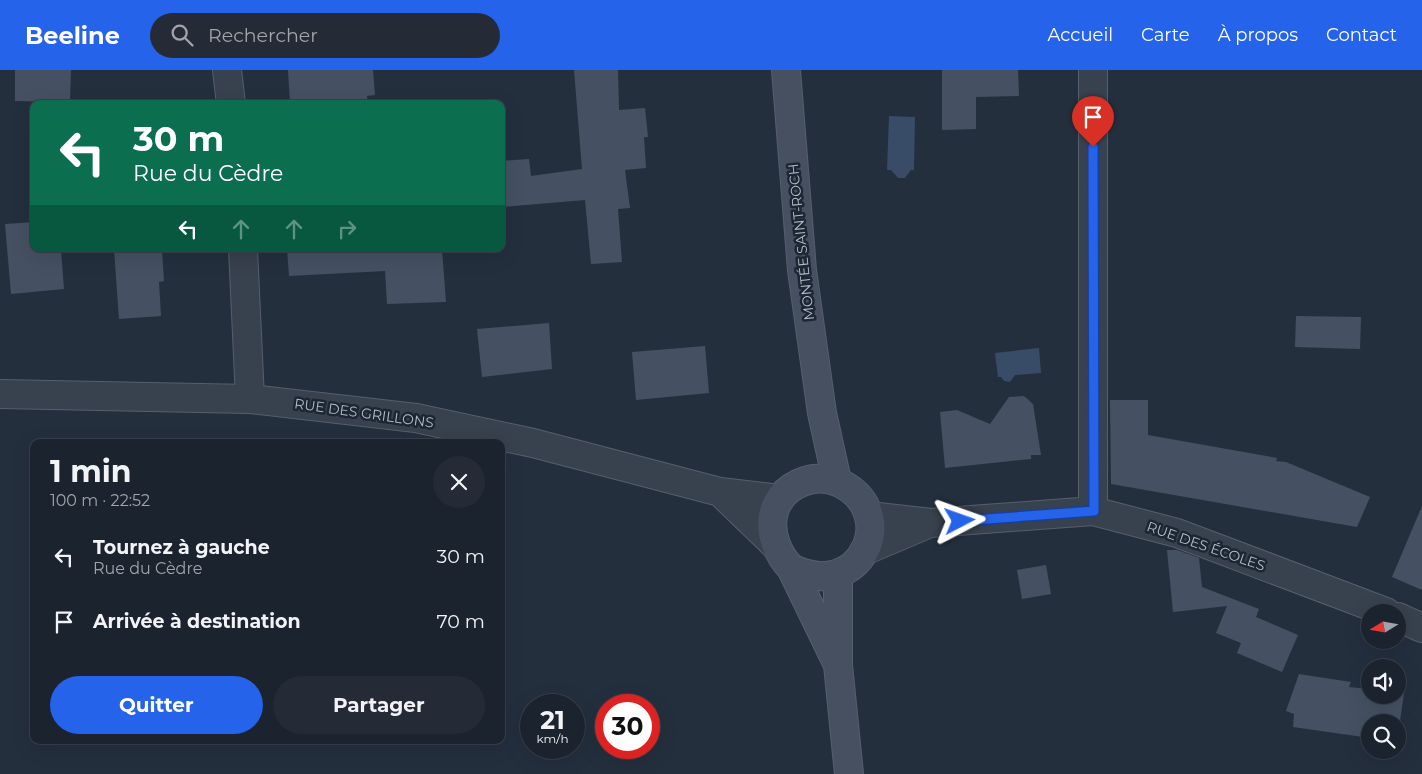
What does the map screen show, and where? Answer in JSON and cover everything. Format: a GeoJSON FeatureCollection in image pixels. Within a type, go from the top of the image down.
{"type":"FeatureCollection","features":[{"type":"Feature","properties":{"kind":"main road","name":"MONTÉE SAINT-ROCH"},"geometry":{"type":"LineString","coordinates":[[786,70],[802,270],[822,413]]}},
{"type":"Feature","properties":{"kind":"main road"},"geometry":{"type":"LineString","coordinates":[[810,479],[822,413]]}},
{"type":"Feature","properties":{"kind":"main road"},"geometry":{"type":"LineString","coordinates":[[822,413],[837,481]]}},
{"type":"Feature","properties":{"kind":"main road"},"geometry":{"type":"LineString","coordinates":[[791,568],[805,575],[822,577],[838,574],[848,569],[864,551],[869,540],[869,516],[862,501],[852,489],[837,481],[824,478],[810,479],[798,483],[780,499],[773,513],[771,529],[774,545],[781,557],[791,568],[838,665]]}},
{"type":"Feature","properties":{"kind":"main road"},"geometry":{"type":"LineString","coordinates":[[838,574],[838,665],[848,774]]}},
{"type":"Feature","properties":{"kind":"street"},"geometry":{"type":"LineString","coordinates":[[226,70],[230,100]]}},
{"type":"Feature","properties":{"kind":"street"},"geometry":{"type":"LineString","coordinates":[[1093,70],[1094,511]]}},
{"type":"Feature","properties":{"kind":"street"},"geometry":{"type":"LineString","coordinates":[[243,252],[250,398]]}},
{"type":"Feature","properties":{"kind":"street","name":"RUE DES GRILLONS"},"geometry":{"type":"LineString","coordinates":[[0,394],[250,398],[416,418],[533,443],[720,492],[780,499]]}},
{"type":"Feature","properties":{"kind":"street"},"geometry":{"type":"LineString","coordinates":[[720,492],[774,545]]}},
{"type":"Feature","properties":{"kind":"street","name":"RUE DES ÉCOLES"},"geometry":{"type":"LineString","coordinates":[[869,516],[931,523],[1094,511],[1177,533],[1365,604]]}},
{"type":"Feature","properties":{"kind":"street","name":"RUE DES ÉCOLES"},"geometry":{"type":"LineString","coordinates":[[864,551],[931,523]]}},
{"type":"Feature","properties":{"kind":"street"},"geometry":{"type":"LineString","coordinates":[[1406,621],[1422,628]]}},
{"type":"Feature","properties":{"kind":"water"},"geometry":{"type":"Polygon","coordinates":[[[889,116],[915,117],[914,170],[911,170],[905,178],[898,178],[891,170],[887,170],[889,116]]]}},
{"type":"Feature","properties":{"kind":"water"},"geometry":{"type":"Polygon","coordinates":[[[1039,348],[1041,373],[1015,375],[1010,382],[998,377],[995,353],[1039,348]]]}},
{"type":"Feature","properties":{"kind":"building"},"geometry":{"type":"Polygon","coordinates":[[[15,70],[71,70],[70,100],[15,101],[15,70]]]}},
{"type":"Feature","properties":{"kind":"building"},"geometry":{"type":"Polygon","coordinates":[[[288,70],[373,70],[375,95],[367,96],[368,100],[290,100],[288,70]]]}},
{"type":"Feature","properties":{"kind":"building"},"geometry":{"type":"Polygon","coordinates":[[[574,70],[618,70],[619,110],[645,108],[648,137],[644,137],[646,168],[625,170],[630,208],[618,209],[622,262],[591,264],[585,200],[505,207],[505,161],[529,159],[531,176],[582,169],[574,70]]]}},
{"type":"Feature","properties":{"kind":"building"},"geometry":{"type":"Polygon","coordinates":[[[942,70],[1018,70],[1019,96],[976,97],[976,129],[942,130],[942,70]]]}},
{"type":"Feature","properties":{"kind":"building"},"geometry":{"type":"Polygon","coordinates":[[[30,222],[30,252],[61,252],[64,289],[11,294],[5,224],[30,222]]]}},
{"type":"Feature","properties":{"kind":"building"},"geometry":{"type":"Polygon","coordinates":[[[114,252],[162,252],[164,281],[159,282],[161,316],[119,319],[114,252]]]}},
{"type":"Feature","properties":{"kind":"building"},"geometry":{"type":"Polygon","coordinates":[[[287,252],[442,252],[446,302],[387,304],[385,271],[289,276],[287,252]]]}},
{"type":"Feature","properties":{"kind":"building"},"geometry":{"type":"Polygon","coordinates":[[[1296,316],[1361,317],[1360,349],[1295,347],[1296,316]]]}},
{"type":"Feature","properties":{"kind":"building"},"geometry":{"type":"Polygon","coordinates":[[[549,323],[552,369],[482,377],[477,329],[549,323]]]}},
{"type":"Feature","properties":{"kind":"building"},"geometry":{"type":"Polygon","coordinates":[[[705,346],[709,393],[636,400],[632,352],[705,346]]]}},
{"type":"Feature","properties":{"kind":"building"},"geometry":{"type":"Polygon","coordinates":[[[1024,396],[1033,404],[1041,455],[1031,455],[1031,459],[945,468],[940,412],[957,410],[990,424],[1009,397],[1024,396]]]}},
{"type":"Feature","properties":{"kind":"building"},"geometry":{"type":"Polygon","coordinates":[[[1110,400],[1148,400],[1148,435],[1277,458],[1276,461],[1286,462],[1370,497],[1357,527],[1111,484],[1110,400]]]}},
{"type":"Feature","properties":{"kind":"building"},"geometry":{"type":"Polygon","coordinates":[[[1422,506],[1422,590],[1392,577],[1422,506]]]}},
{"type":"Feature","properties":{"kind":"building"},"geometry":{"type":"Polygon","coordinates":[[[1167,550],[1177,550],[1199,558],[1202,587],[1259,609],[1256,617],[1298,635],[1282,672],[1237,653],[1241,643],[1216,633],[1227,606],[1173,612],[1167,550]]]}},
{"type":"Feature","properties":{"kind":"building"},"geometry":{"type":"Polygon","coordinates":[[[1046,565],[1051,594],[1022,599],[1017,570],[1046,565]]]}},
{"type":"Feature","properties":{"kind":"building"},"geometry":{"type":"Polygon","coordinates":[[[1299,674],[1351,682],[1349,687],[1361,688],[1361,704],[1402,704],[1401,714],[1361,714],[1361,737],[1293,727],[1294,714],[1286,711],[1299,674]]]}},
{"type":"Feature","properties":{"kind":"route"},"geometry":{"type":"LineString","coordinates":[[960,521],[1094,511],[1093,147]]}}]}
